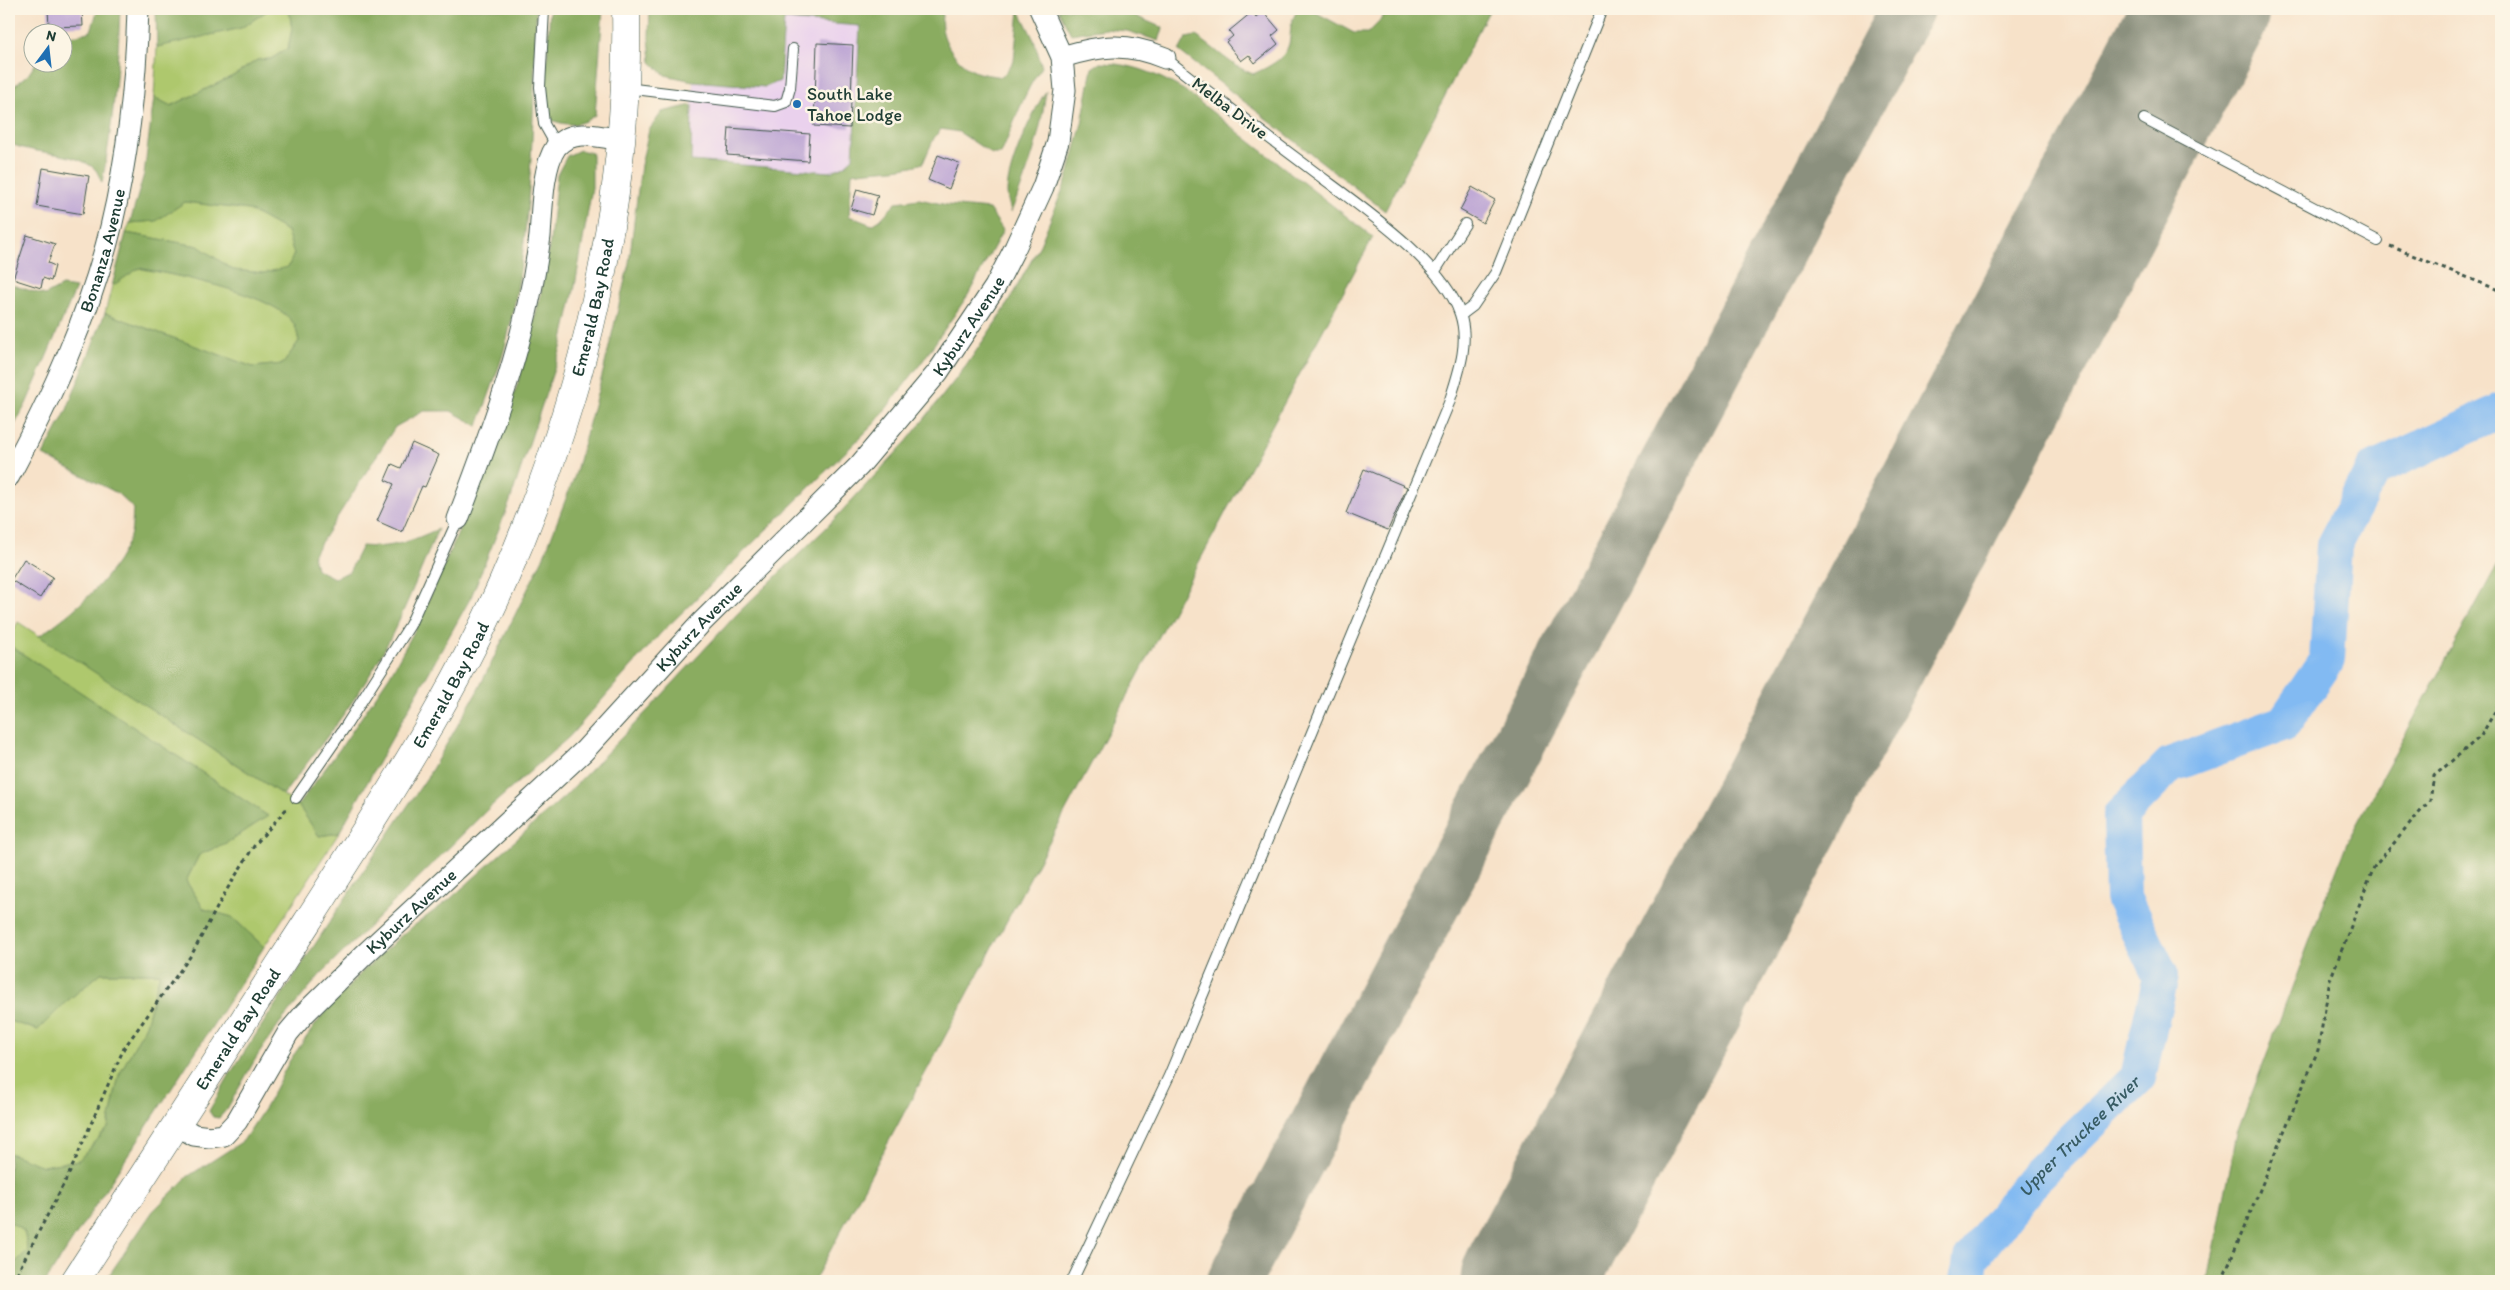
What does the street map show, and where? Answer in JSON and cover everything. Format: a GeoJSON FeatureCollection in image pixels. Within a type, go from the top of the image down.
{"type":"FeatureCollection","features":[{"type":"Feature","properties":{"kind":"highway","name":"Emerald Bay Road"},"geometry":{"type":"LineString","coordinates":[[75,1281],[343,866],[458,674],[503,582],[528,522],[578,373],[603,258],[620,140],[625,88],[626,9]]}},
{"type":"Feature","properties":{"kind":"street","name":"Bonanza Avenue"},"geometry":{"type":"LineString","coordinates":[[9,476],[47,402],[71,346],[94,284],[110,228],[123,170],[136,52],[138,9]]}},
{"type":"Feature","properties":{"kind":"street","name":"Kyburz Avenue"},"geometry":{"type":"LineString","coordinates":[[176,1125],[194,1135],[210,1137],[224,1135],[237,1121],[288,1033],[305,1013],[364,955],[584,751],[701,622],[859,466],[898,422],[938,372],[994,286],[1043,187],[1058,142],[1063,117],[1065,90],[1062,56],[1040,9]]}},
{"type":"Feature","properties":{"kind":"street","name":"Melba Drive"},"geometry":{"type":"LineString","coordinates":[[1062,56],[1089,48],[1120,46],[1143,49],[1165,58]]}},
{"type":"Feature","properties":{"kind":"street"},"geometry":{"type":"LineString","coordinates":[[458,519],[505,392],[524,322],[538,248],[549,161],[557,147],[567,137],[588,135],[620,140]]}},
{"type":"Feature","properties":{"kind":"lane"},"geometry":{"type":"LineString","coordinates":[[544,9],[540,87],[544,124],[557,147]]}},
{"type":"Feature","properties":{"kind":"lane"},"geometry":{"type":"LineString","coordinates":[[1461,315],[1473,306],[1496,272],[1602,9]]}},
{"type":"Feature","properties":{"kind":"lane"},"geometry":{"type":"LineString","coordinates":[[625,88],[775,106],[786,102],[790,88],[793,49]]}},
{"type":"Feature","properties":{"kind":"lane","name":"Melba Drive"},"geometry":{"type":"LineString","coordinates":[[1072,1281],[1169,1076],[1449,402],[1461,366],[1465,341],[1461,315],[1449,288],[1435,271],[1380,222],[1165,58]]}},
{"type":"Feature","properties":{"kind":"lane"},"geometry":{"type":"LineString","coordinates":[[2144,119],[2378,241]]}},
{"type":"Feature","properties":{"kind":"lane"},"geometry":{"type":"LineString","coordinates":[[1435,271],[1465,224]]}},
{"type":"Feature","properties":{"kind":"lane"},"geometry":{"type":"LineString","coordinates":[[296,798],[347,724],[410,625],[458,519]]}},
{"type":"Feature","properties":{"kind":"path"},"geometry":{"type":"LineString","coordinates":[[2378,241],[2501,292]]}},
{"type":"Feature","properties":{"kind":"path"},"geometry":{"type":"LineString","coordinates":[[2222,1281],[2318,1050],[2330,980],[2374,867],[2430,800],[2434,776],[2481,736],[2498,706],[2501,695]]}},
{"type":"Feature","properties":{"kind":"path"},"geometry":{"type":"LineString","coordinates":[[13,1281],[70,1172],[124,1048],[192,954],[226,891],[254,846],[296,798]]}},
{"type":"Feature","properties":{"kind":"shaded area"},"geometry":{"type":"Polygon","coordinates":[[[783,20],[860,26],[853,158],[844,166],[830,172],[691,161],[693,81],[765,87],[783,20]]]}},
{"type":"Feature","properties":{"kind":"green space"},"geometry":{"type":"Polygon","coordinates":[[[98,9],[120,9],[114,96],[102,183],[96,170],[87,163],[66,156],[30,150],[9,143],[9,90],[30,72],[72,72],[72,36],[91,31],[98,9]]]}},
{"type":"Feature","properties":{"kind":"green space"},"geometry":{"type":"Polygon","coordinates":[[[156,9],[270,9],[241,28],[157,47],[156,9]]]}},
{"type":"Feature","properties":{"kind":"green space"},"geometry":{"type":"Polygon","coordinates":[[[270,9],[289,9],[292,29],[288,48],[271,59],[257,60],[235,75],[171,106],[154,97],[157,47],[241,28],[270,9]]]}},
{"type":"Feature","properties":{"kind":"green space"},"geometry":{"type":"Polygon","coordinates":[[[289,9],[536,9],[536,17],[527,217],[516,296],[498,370],[478,426],[451,411],[424,411],[395,427],[313,555],[316,569],[334,578],[349,572],[362,546],[373,547],[402,543],[438,529],[400,617],[374,668],[342,716],[283,795],[39,636],[79,605],[103,581],[122,554],[131,532],[133,508],[117,493],[43,455],[66,412],[105,313],[253,367],[283,364],[299,341],[295,326],[285,315],[269,304],[248,295],[199,281],[139,268],[112,286],[126,233],[198,246],[233,270],[264,273],[288,267],[294,254],[287,231],[249,210],[185,202],[156,221],[130,223],[144,174],[154,97],[171,106],[235,75],[257,60],[271,59],[288,48],[292,29],[289,9]]]}},
{"type":"Feature","properties":{"kind":"green space"},"geometry":{"type":"Polygon","coordinates":[[[550,9],[603,9],[595,115],[584,122],[567,124],[548,119],[545,96],[550,9]]]}},
{"type":"Feature","properties":{"kind":"green space"},"geometry":{"type":"Polygon","coordinates":[[[650,9],[944,9],[942,26],[947,44],[952,52],[975,72],[1002,77],[1014,61],[1019,10],[1034,40],[1042,67],[1029,87],[1001,154],[992,154],[959,132],[941,129],[934,138],[923,163],[897,169],[852,173],[849,216],[872,225],[880,220],[897,202],[919,199],[947,205],[989,209],[1003,230],[968,295],[922,362],[875,423],[660,634],[570,736],[490,807],[319,976],[279,1024],[256,1058],[227,1109],[219,1118],[213,1117],[209,1111],[230,1074],[428,776],[477,692],[544,556],[575,475],[603,372],[629,263],[641,165],[649,130],[662,112],[692,105],[691,161],[830,172],[844,166],[853,158],[860,26],[784,20],[780,81],[765,87],[693,81],[665,75],[651,62],[649,36],[650,9]]]}},
{"type":"Feature","properties":{"kind":"green space"},"geometry":{"type":"Polygon","coordinates":[[[1058,9],[1119,9],[1163,28],[1159,41],[1127,31],[1106,29],[1071,34],[1058,9]]]}},
{"type":"Feature","properties":{"kind":"green space"},"geometry":{"type":"Polygon","coordinates":[[[1386,9],[1490,9],[1385,211],[1179,51],[1186,38],[1196,36],[1230,62],[1253,74],[1274,63],[1284,55],[1289,44],[1293,19],[1298,10],[1313,11],[1354,33],[1368,33],[1380,21],[1386,9]]]}},
{"type":"Feature","properties":{"kind":"green space"},"geometry":{"type":"Polygon","coordinates":[[[1100,63],[1124,65],[1144,70],[1184,90],[1373,237],[814,1281],[105,1281],[153,1211],[187,1177],[243,1141],[266,1106],[290,1060],[321,1017],[362,972],[404,933],[449,900],[565,796],[737,614],[826,528],[907,441],[966,366],[1004,310],[1040,245],[1067,179],[1082,123],[1092,68],[1100,63]]]}},
{"type":"Feature","properties":{"kind":"green space"},"geometry":{"type":"Polygon","coordinates":[[[1046,91],[1041,123],[1033,153],[1011,212],[1007,193],[1011,169],[1028,126],[1046,91]]]}},
{"type":"Feature","properties":{"kind":"green space"},"geometry":{"type":"Polygon","coordinates":[[[580,150],[592,153],[592,188],[575,286],[561,348],[509,504],[471,597],[339,833],[319,836],[298,805],[342,746],[390,675],[416,628],[490,461],[518,383],[540,298],[550,241],[557,175],[567,156],[580,150]]]}},
{"type":"Feature","properties":{"kind":"green space"},"geometry":{"type":"Polygon","coordinates":[[[185,202],[249,210],[287,231],[294,254],[288,268],[264,273],[233,270],[198,246],[126,233],[130,223],[156,221],[185,202]]]}},
{"type":"Feature","properties":{"kind":"green space"},"geometry":{"type":"Polygon","coordinates":[[[138,268],[199,281],[248,295],[269,304],[285,315],[295,326],[299,341],[283,364],[253,367],[105,313],[112,286],[138,268]]]}},
{"type":"Feature","properties":{"kind":"green space"},"geometry":{"type":"Polygon","coordinates":[[[9,284],[45,295],[62,286],[76,288],[26,404],[11,432],[9,431],[9,284]]]}},
{"type":"Feature","properties":{"kind":"green space"},"geometry":{"type":"Polygon","coordinates":[[[2501,558],[2501,1281],[2208,1281],[2237,1133],[2347,842],[2501,558]]]}},
{"type":"Feature","properties":{"kind":"green space"},"geometry":{"type":"Polygon","coordinates":[[[18,622],[298,805],[319,836],[339,833],[264,947],[232,917],[204,909],[186,881],[199,855],[228,842],[268,816],[9,645],[9,639],[18,622]]]}},
{"type":"Feature","properties":{"kind":"green space"},"geometry":{"type":"Polygon","coordinates":[[[9,645],[268,816],[228,842],[199,855],[186,881],[204,909],[232,917],[264,947],[46,1281],[9,1281],[9,1268],[28,1251],[24,1231],[9,1221],[9,1153],[43,1166],[79,1160],[108,1128],[119,1075],[146,1025],[160,973],[101,973],[66,1002],[38,1030],[9,1021],[9,645]]]}},
{"type":"Feature","properties":{"kind":"green space"},"geometry":{"type":"Polygon","coordinates":[[[101,973],[160,973],[146,1025],[119,1075],[108,1128],[79,1160],[43,1166],[9,1153],[9,1021],[38,1030],[66,1002],[101,973]]]}},
{"type":"Feature","properties":{"kind":"green space"},"geometry":{"type":"Polygon","coordinates":[[[9,1221],[24,1231],[28,1251],[9,1268],[9,1221]]]}},
{"type":"Feature","properties":{"kind":"building"},"geometry":{"type":"Polygon","coordinates":[[[48,9],[82,9],[83,26],[72,26],[72,22],[49,22],[48,9]]]}},
{"type":"Feature","properties":{"kind":"building"},"geometry":{"type":"Polygon","coordinates":[[[1263,11],[1279,30],[1272,36],[1278,44],[1255,63],[1249,55],[1241,61],[1226,42],[1233,36],[1229,31],[1252,12],[1256,17],[1263,11]]]}},
{"type":"Feature","properties":{"kind":"building"},"geometry":{"type":"Polygon","coordinates":[[[817,43],[853,45],[850,128],[814,126],[817,43]]]}},
{"type":"Feature","properties":{"kind":"building"},"geometry":{"type":"Polygon","coordinates":[[[729,128],[810,134],[808,161],[727,155],[729,128]]]}},
{"type":"Feature","properties":{"kind":"building"},"geometry":{"type":"Polygon","coordinates":[[[938,155],[959,163],[949,189],[928,180],[938,155]]]}},
{"type":"Feature","properties":{"kind":"building"},"geometry":{"type":"Polygon","coordinates":[[[43,168],[89,176],[83,214],[37,206],[43,168]]]}},
{"type":"Feature","properties":{"kind":"building"},"geometry":{"type":"Polygon","coordinates":[[[1472,187],[1495,200],[1483,223],[1460,210],[1472,187]]]}},
{"type":"Feature","properties":{"kind":"building"},"geometry":{"type":"Polygon","coordinates":[[[857,189],[878,195],[872,215],[851,209],[857,189]]]}},
{"type":"Feature","properties":{"kind":"building"},"geometry":{"type":"Polygon","coordinates":[[[27,235],[55,244],[48,263],[55,266],[51,281],[43,278],[41,288],[13,279],[27,235]]]}},
{"type":"Feature","properties":{"kind":"building"},"geometry":{"type":"Polygon","coordinates":[[[412,443],[439,455],[425,487],[422,486],[402,532],[377,521],[394,484],[385,480],[392,464],[401,468],[412,443]]]}},
{"type":"Feature","properties":{"kind":"building"},"geometry":{"type":"Polygon","coordinates":[[[1364,469],[1407,487],[1388,530],[1346,513],[1364,469]]]}},
{"type":"Feature","properties":{"kind":"building"},"geometry":{"type":"Polygon","coordinates":[[[24,559],[53,577],[40,598],[11,580],[24,559]]]}},
{"type":"Feature","properties":{"kind":"waterway","name":"Upper Truckee River"},"geometry":{"type":"LineString","coordinates":[[1968,1281],[1971,1258],[2036,1176],[2138,1077],[2161,976],[2123,898],[2121,815],[2170,765],[2284,723],[2327,660],[2334,545],[2373,470],[2501,411]]}},
{"type":"Feature","properties":{"kind":"taxiway"},"geometry":{"type":"LineString","coordinates":[[1234,1281],[1907,9]]}},
{"type":"Feature","properties":{"kind":"runway"},"geometry":{"type":"LineString","coordinates":[[1528,1281],[2202,9]]}},
{"type":"Feature","properties":{"kind":"place","name":"South Lake Tahoe Lodge"},"geometry":{"type":"Point","coordinates":[797,104]}}]}
